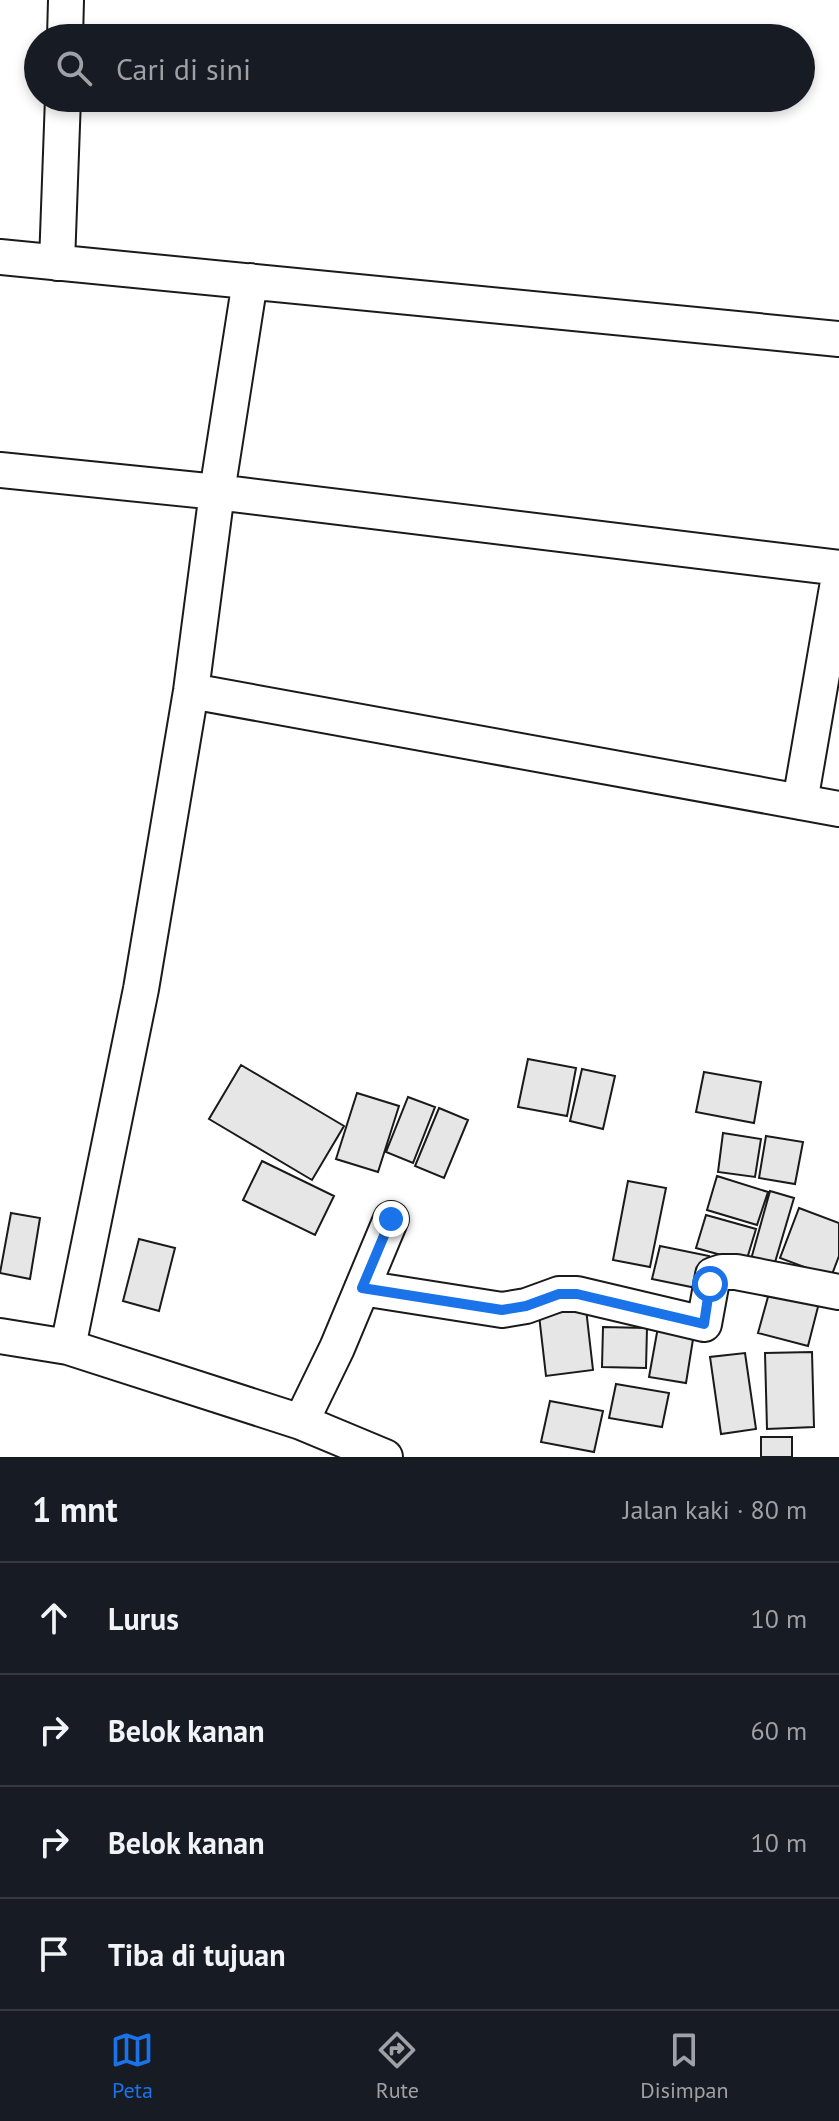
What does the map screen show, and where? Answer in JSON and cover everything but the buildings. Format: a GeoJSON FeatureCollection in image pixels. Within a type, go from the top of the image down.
{"type":"FeatureCollection","features":[{"type":"Feature","properties":{"kind":"street"},"geometry":{"type":"LineString","coordinates":[[65,24],[66,0]]}},
{"type":"Feature","properties":{"kind":"street"},"geometry":{"type":"LineString","coordinates":[[57,263],[62,112]]}},
{"type":"Feature","properties":{"kind":"street"},"geometry":{"type":"LineString","coordinates":[[0,257],[839,339]]}},
{"type":"Feature","properties":{"kind":"street"},"geometry":{"type":"LineString","coordinates":[[68,1347],[141,989],[191,691],[217,492],[250,281]]}},
{"type":"Feature","properties":{"kind":"street"},"geometry":{"type":"LineString","coordinates":[[0,470],[217,492],[839,568]]}},
{"type":"Feature","properties":{"kind":"street"},"geometry":{"type":"LineString","coordinates":[[800,802],[839,576]]}},
{"type":"Feature","properties":{"kind":"street"},"geometry":{"type":"LineString","coordinates":[[191,691],[839,809]]}},
{"type":"Feature","properties":{"kind":"street"},"geometry":{"type":"LineString","coordinates":[[301,1422],[337,1348],[391,1219]]}},
{"type":"Feature","properties":{"kind":"street"},"geometry":{"type":"LineString","coordinates":[[362,1288],[502,1310],[526,1306],[559,1294],[577,1294],[704,1324],[713,1275],[722,1272],[839,1292]]}},
{"type":"Feature","properties":{"kind":"street"},"geometry":{"type":"LineString","coordinates":[[0,1336],[68,1347],[301,1422],[385,1457]]}},
{"type":"Feature","properties":{"kind":"route"},"geometry":{"type":"LineString","coordinates":[[391,1219],[362,1288],[502,1310],[526,1306],[559,1294],[577,1294],[704,1324],[710,1284]]}}]}
